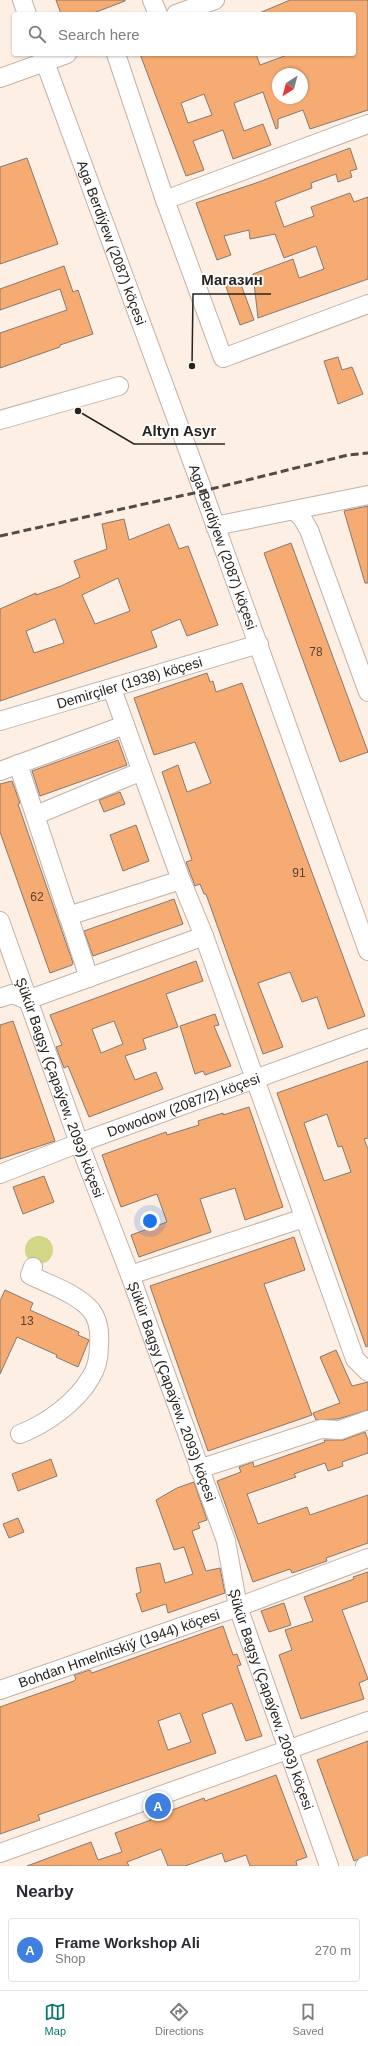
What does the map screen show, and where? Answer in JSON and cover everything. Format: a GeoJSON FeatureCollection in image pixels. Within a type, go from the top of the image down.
{"type":"FeatureCollection","features":[{"type":"Feature","properties":{"kind":"street"},"geometry":{"type":"LineString","coordinates":[[22,0],[26,12]]}},
{"type":"Feature","properties":{"kind":"street"},"geometry":{"type":"LineString","coordinates":[[152,0],[157,12]]}},
{"type":"Feature","properties":{"kind":"street"},"geometry":{"type":"LineString","coordinates":[[179,9],[214,0]]}},
{"type":"Feature","properties":{"kind":"street"},"geometry":{"type":"LineString","coordinates":[[0,78],[43,58],[55,56]]}},
{"type":"Feature","properties":{"kind":"street"},"geometry":{"type":"LineString","coordinates":[[117,56],[166,200],[223,358],[368,304]]}},
{"type":"Feature","properties":{"kind":"street","name":"Aga Berdiýew (2087) köçesi"},"geometry":{"type":"LineString","coordinates":[[43,58],[259,644],[368,951]]}},
{"type":"Feature","properties":{"kind":"street"},"geometry":{"type":"LineString","coordinates":[[166,200],[368,124]]}},
{"type":"Feature","properties":{"kind":"street"},"geometry":{"type":"LineString","coordinates":[[0,420],[118,386]]}},
{"type":"Feature","properties":{"kind":"street"},"geometry":{"type":"LineString","coordinates":[[215,526],[368,495]]}},
{"type":"Feature","properties":{"kind":"street"},"geometry":{"type":"LineString","coordinates":[[294,510],[302,518],[309,530],[368,692]]}},
{"type":"Feature","properties":{"kind":"street","name":"Demirçiler (1938) köçesi"},"geometry":{"type":"LineString","coordinates":[[0,721],[112,689],[259,644]]}},
{"type":"Feature","properties":{"kind":"street"},"geometry":{"type":"LineString","coordinates":[[112,689],[181,880],[204,936],[355,1359],[368,1372]]}},
{"type":"Feature","properties":{"kind":"street"},"geometry":{"type":"LineString","coordinates":[[0,771],[125,725]]}},
{"type":"Feature","properties":{"kind":"street"},"geometry":{"type":"LineString","coordinates":[[18,764],[36,814],[89,978]]}},
{"type":"Feature","properties":{"kind":"street"},"geometry":{"type":"LineString","coordinates":[[36,814],[142,771]]}},
{"type":"Feature","properties":{"kind":"street"},"geometry":{"type":"LineString","coordinates":[[68,916],[181,880]]}},
{"type":"Feature","properties":{"kind":"street","name":"Şükür Bagşy (Çapaýew, 2093) köçesi"},"geometry":{"type":"LineString","coordinates":[[0,921],[79,1143],[130,1275],[226,1541],[238,1607],[329,1866]]}},
{"type":"Feature","properties":{"kind":"street"},"geometry":{"type":"LineString","coordinates":[[0,998],[12,994],[27,1000],[204,936]]}},
{"type":"Feature","properties":{"kind":"street","name":"Dowodow (2087/2) köçesi"},"geometry":{"type":"LineString","coordinates":[[0,1174],[79,1143],[368,1038]]}},
{"type":"Feature","properties":{"kind":"street"},"geometry":{"type":"LineString","coordinates":[[130,1275],[304,1218]]}},
{"type":"Feature","properties":{"kind":"street"},"geometry":{"type":"LineString","coordinates":[[20,1434],[28,1431],[60,1410],[84,1388],[92,1377],[97,1364],[99,1350],[100,1336],[98,1322],[91,1311],[68,1294],[30,1275],[33,1267]]}},
{"type":"Feature","properties":{"kind":"street"},"geometry":{"type":"LineString","coordinates":[[199,1469],[321,1429],[340,1430],[368,1420]]}},
{"type":"Feature","properties":{"kind":"street","name":"Bohdan Hmelnitskiý (1944) köçesi"},"geometry":{"type":"LineString","coordinates":[[0,1690],[238,1607],[368,1558]]}},
{"type":"Feature","properties":{"kind":"street"},"geometry":{"type":"LineString","coordinates":[[0,1853],[368,1721]]}},
{"type":"Feature","properties":{"kind":"green space"},"geometry":{"type":"Polygon","coordinates":[[[39,1236],[49,1240],[53,1250],[49,1260],[39,1264],[29,1260],[25,1250],[29,1240],[39,1236]]]}},
{"type":"Feature","properties":{"kind":"building"},"geometry":{"type":"Polygon","coordinates":[[[56,0],[125,0],[96,12],[60,12],[56,0]]]}},
{"type":"Feature","properties":{"kind":"building"},"geometry":{"type":"Polygon","coordinates":[[[290,0],[368,0],[368,110],[310,129],[303,110],[278,119],[278,128],[276,129],[263,92],[234,103],[244,131],[263,124],[271,145],[233,159],[223,130],[193,141],[204,170],[186,176],[141,56],[257,56],[260,65],[285,56],[356,56],[356,12],[262,12],[290,0]],[[204,94],[181,103],[188,123],[212,115],[204,94]]]}},
{"type":"Feature","properties":{"kind":"building"},"geometry":{"type":"Polygon","coordinates":[[[350,148],[357,169],[350,171],[352,177],[338,182],[336,174],[311,183],[312,188],[275,202],[284,227],[314,216],[311,207],[350,193],[354,202],[368,197],[368,279],[258,318],[253,274],[293,259],[299,278],[324,269],[316,246],[284,258],[275,234],[250,239],[249,230],[224,236],[231,255],[217,260],[196,203],[256,183],[350,148]]]}},
{"type":"Feature","properties":{"kind":"building"},"geometry":{"type":"Polygon","coordinates":[[[27,158],[58,244],[0,264],[0,167],[27,158]]]}},
{"type":"Feature","properties":{"kind":"building"},"geometry":{"type":"Polygon","coordinates":[[[64,266],[73,292],[78,290],[93,334],[0,368],[0,333],[67,310],[60,289],[0,310],[0,289],[64,266]]]}},
{"type":"Feature","properties":{"kind":"building"},"geometry":{"type":"Polygon","coordinates":[[[239,279],[254,320],[240,325],[225,284],[239,279]]]}},
{"type":"Feature","properties":{"kind":"building"},"geometry":{"type":"Polygon","coordinates":[[[338,357],[342,370],[352,367],[363,394],[338,404],[324,361],[338,357]]]}},
{"type":"Feature","properties":{"kind":"building"},"geometry":{"type":"Polygon","coordinates":[[[368,506],[368,583],[365,583],[344,511],[368,506]]]}},
{"type":"Feature","properties":{"kind":"building"},"geometry":{"type":"Polygon","coordinates":[[[124,519],[129,540],[169,524],[179,549],[188,546],[218,625],[187,636],[180,619],[151,631],[157,647],[0,701],[0,609],[36,593],[36,595],[80,577],[74,561],[107,549],[102,524],[124,519]],[[118,578],[82,595],[95,624],[130,611],[118,578]],[[55,619],[26,631],[34,653],[64,643],[55,619]]]}},
{"type":"Feature","properties":{"kind":"building"},"geometry":{"type":"Polygon","coordinates":[[[291,543],[368,752],[340,762],[264,553],[291,543]]]}},
{"type":"Feature","properties":{"kind":"building"},"geometry":{"type":"Polygon","coordinates":[[[207,673],[210,682],[213,681],[216,692],[242,683],[365,1016],[328,1029],[317,997],[302,1002],[290,972],[258,983],[283,1047],[263,1054],[206,894],[204,894],[200,884],[195,886],[186,862],[192,860],[162,772],[178,765],[187,792],[211,783],[195,742],[154,755],[134,698],[207,673]]]}},
{"type":"Feature","properties":{"kind":"building"},"geometry":{"type":"Polygon","coordinates":[[[118,740],[127,765],[40,796],[32,771],[118,740]]]}},
{"type":"Feature","properties":{"kind":"building"},"geometry":{"type":"Polygon","coordinates":[[[12,781],[20,803],[18,804],[73,963],[72,965],[50,973],[0,832],[0,784],[12,781]]]}},
{"type":"Feature","properties":{"kind":"building"},"geometry":{"type":"Polygon","coordinates":[[[120,792],[125,804],[104,812],[99,800],[120,792]]]}},
{"type":"Feature","properties":{"kind":"building"},"geometry":{"type":"Polygon","coordinates":[[[136,825],[149,861],[123,871],[110,835],[136,825]]]}},
{"type":"Feature","properties":{"kind":"building"},"geometry":{"type":"Polygon","coordinates":[[[174,899],[183,924],[93,956],[84,931],[174,899]]]}},
{"type":"Feature","properties":{"kind":"building"},"geometry":{"type":"Polygon","coordinates":[[[196,961],[203,981],[166,994],[178,1027],[143,1039],[146,1049],[125,1056],[135,1080],[156,1072],[163,1089],[89,1117],[68,1066],[64,1068],[56,1047],[62,1045],[50,1015],[196,961]],[[114,1021],[92,1029],[101,1053],[123,1044],[114,1021]]]}},
{"type":"Feature","properties":{"kind":"building"},"geometry":{"type":"Polygon","coordinates":[[[215,1014],[219,1025],[214,1026],[231,1066],[205,1075],[203,1071],[195,1074],[180,1026],[215,1014]]]}},
{"type":"Feature","properties":{"kind":"building"},"geometry":{"type":"Polygon","coordinates":[[[13,1021],[55,1141],[0,1159],[0,1025],[13,1021]]]}},
{"type":"Feature","properties":{"kind":"building"},"geometry":{"type":"Polygon","coordinates":[[[368,1061],[368,1138],[364,1139],[368,1149],[368,1346],[366,1347],[277,1093],[368,1061]],[[327,1114],[304,1123],[324,1181],[351,1172],[342,1146],[338,1147],[327,1114]]]}},
{"type":"Feature","properties":{"kind":"building"},"geometry":{"type":"Polygon","coordinates":[[[249,1107],[283,1207],[245,1220],[235,1188],[200,1199],[211,1232],[139,1257],[131,1235],[167,1222],[157,1194],[121,1207],[102,1155],[166,1132],[167,1135],[199,1125],[198,1121],[249,1107]]]}},
{"type":"Feature","properties":{"kind":"building"},"geometry":{"type":"Polygon","coordinates":[[[44,1176],[54,1202],[23,1214],[13,1187],[44,1176]]]}},
{"type":"Feature","properties":{"kind":"building"},"geometry":{"type":"Polygon","coordinates":[[[294,1237],[305,1270],[264,1284],[312,1415],[208,1451],[150,1286],[294,1237]]]}},
{"type":"Feature","properties":{"kind":"building"},"geometry":{"type":"Polygon","coordinates":[[[5,1290],[33,1303],[30,1310],[79,1332],[78,1335],[89,1340],[78,1367],[56,1357],[57,1355],[17,1337],[0,1374],[0,1301],[5,1290]]]}},
{"type":"Feature","properties":{"kind":"building"},"geometry":{"type":"Polygon","coordinates":[[[336,1350],[352,1386],[368,1382],[368,1410],[338,1419],[316,1420],[313,1413],[340,1403],[320,1357],[336,1350]]]}},
{"type":"Feature","properties":{"kind":"building"},"geometry":{"type":"Polygon","coordinates":[[[365,1432],[368,1440],[368,1453],[342,1462],[343,1466],[328,1471],[325,1463],[294,1474],[296,1477],[247,1494],[258,1524],[307,1507],[310,1515],[368,1495],[368,1543],[326,1558],[327,1561],[292,1573],[290,1569],[253,1582],[217,1481],[241,1472],[239,1467],[253,1462],[254,1467],[325,1442],[324,1440],[343,1440],[365,1432]]]}},
{"type":"Feature","properties":{"kind":"building"},"geometry":{"type":"Polygon","coordinates":[[[51,1459],[57,1476],[18,1491],[12,1474],[51,1459]]]}},
{"type":"Feature","properties":{"kind":"building"},"geometry":{"type":"Polygon","coordinates":[[[194,1482],[207,1520],[198,1523],[200,1528],[192,1531],[206,1571],[220,1568],[225,1593],[168,1613],[166,1604],[142,1612],[136,1594],[141,1592],[136,1568],[160,1563],[165,1583],[193,1574],[184,1547],[174,1550],[156,1500],[177,1488],[194,1482]]]}},
{"type":"Feature","properties":{"kind":"building"},"geometry":{"type":"Polygon","coordinates":[[[18,1518],[24,1532],[9,1538],[3,1524],[18,1518]]]}},
{"type":"Feature","properties":{"kind":"building"},"geometry":{"type":"Polygon","coordinates":[[[368,1572],[368,1601],[342,1610],[368,1679],[359,1683],[364,1699],[301,1719],[279,1655],[292,1650],[285,1630],[313,1621],[304,1597],[354,1579],[353,1577],[368,1572]]]}},
{"type":"Feature","properties":{"kind":"building"},"geometry":{"type":"Polygon","coordinates":[[[284,1603],[291,1625],[269,1632],[261,1611],[284,1603]]]}},
{"type":"Feature","properties":{"kind":"building"},"geometry":{"type":"Polygon","coordinates":[[[223,1626],[233,1655],[237,1654],[241,1665],[237,1666],[262,1736],[246,1741],[232,1703],[202,1714],[216,1753],[38,1815],[40,1820],[0,1834],[0,1707],[74,1681],[76,1679],[74,1675],[90,1670],[92,1673],[223,1626]],[[180,1713],[158,1721],[168,1750],[191,1742],[180,1713]]]}},
{"type":"Feature","properties":{"kind":"building"},"geometry":{"type":"Polygon","coordinates":[[[368,1741],[368,1855],[354,1861],[317,1760],[368,1741]]]}},
{"type":"Feature","properties":{"kind":"building"},"geometry":{"type":"Polygon","coordinates":[[[276,1775],[307,1857],[296,1861],[297,1866],[250,1866],[246,1855],[225,1862],[222,1853],[185,1866],[168,1866],[161,1849],[127,1862],[129,1866],[27,1866],[91,1842],[98,1860],[122,1852],[115,1833],[151,1820],[148,1813],[165,1807],[167,1812],[204,1798],[205,1801],[276,1775]]]}},
{"type":"Feature","properties":{"kind":"railway"},"geometry":{"type":"LineString","coordinates":[[0,536],[203,491],[348,455],[368,453]]}},
{"type":"Feature","properties":{"kind":"place","name":"Магазин"},"geometry":{"type":"Point","coordinates":[192,366]}},
{"type":"Feature","properties":{"kind":"place","name":"Altyn Asyr"},"geometry":{"type":"Point","coordinates":[78,411]}},
{"type":"Feature","properties":{"kind":"place","name":"Frame Workshop Ali"},"geometry":{"type":"Point","coordinates":[158,1806]}}]}
